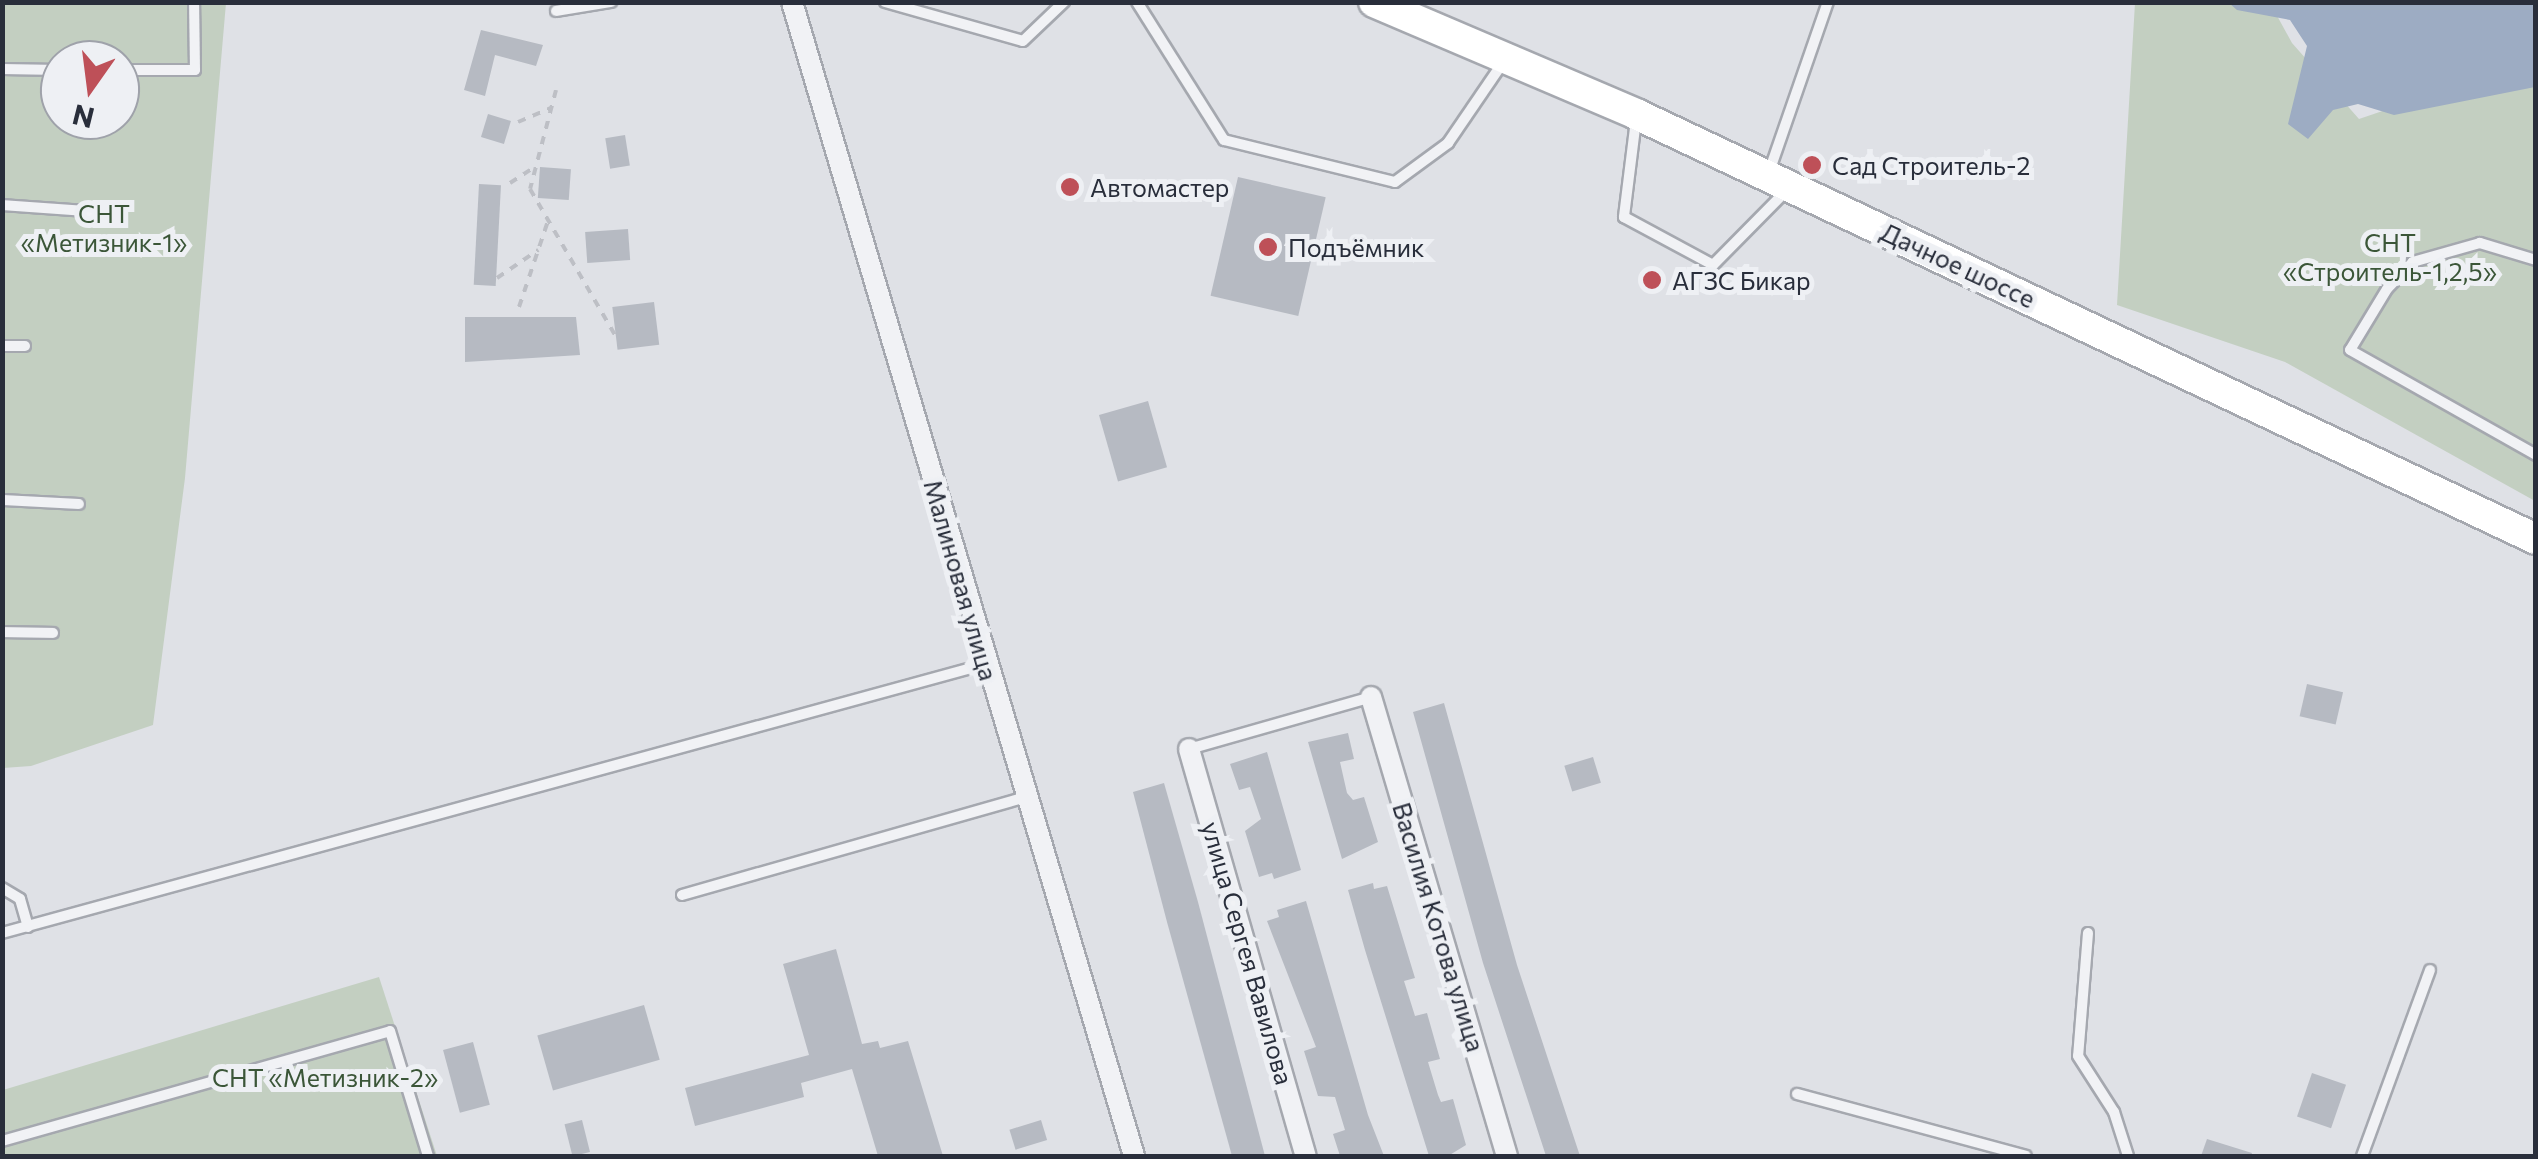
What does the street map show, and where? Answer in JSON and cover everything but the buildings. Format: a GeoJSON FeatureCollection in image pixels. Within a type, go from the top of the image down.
{"type":"FeatureCollection","features":[{"type":"Feature","properties":{"kind":"main road","name":"Дачное шоссе"},"geometry":{"type":"LineString","coordinates":[[1374,2],[1508,55],[1636,114],[2536,539]]}},
{"type":"Feature","properties":{"kind":"street","name":"Малиновая улица"},"geometry":{"type":"LineString","coordinates":[[792,2],[1134,1156]]}},
{"type":"Feature","properties":{"kind":"street","name":"Василия Котова улица"},"geometry":{"type":"LineString","coordinates":[[1371,697],[1507,1156]]}},
{"type":"Feature","properties":{"kind":"street","name":"улица Сергея Вавилова"},"geometry":{"type":"LineString","coordinates":[[1189,749],[1306,1156]]}},
{"type":"Feature","properties":{"kind":"lane"},"geometry":{"type":"LineString","coordinates":[[140,70],[196,70],[194,2]]}},
{"type":"Feature","properties":{"kind":"lane"},"geometry":{"type":"LineString","coordinates":[[556,11],[611,2]]}},
{"type":"Feature","properties":{"kind":"lane"},"geometry":{"type":"LineString","coordinates":[[885,2],[1023,40],[1064,2]]}},
{"type":"Feature","properties":{"kind":"lane"},"geometry":{"type":"LineString","coordinates":[[1137,2],[1224,140],[1395,182],[1448,143],[1508,55]]}},
{"type":"Feature","properties":{"kind":"lane"},"geometry":{"type":"LineString","coordinates":[[1636,114],[1624,217],[1713,265],[1779,181],[1828,2]]}},
{"type":"Feature","properties":{"kind":"lane"},"geometry":{"type":"LineString","coordinates":[[2,68],[40,69]]}},
{"type":"Feature","properties":{"kind":"lane"},"geometry":{"type":"LineString","coordinates":[[2,205],[113,213]]}},
{"type":"Feature","properties":{"kind":"lane"},"geometry":{"type":"LineString","coordinates":[[2536,260],[2480,243],[2413,262],[2386,289],[2350,350],[2536,455]]}},
{"type":"Feature","properties":{"kind":"lane"},"geometry":{"type":"LineString","coordinates":[[2,346],[25,346]]}},
{"type":"Feature","properties":{"kind":"lane"},"geometry":{"type":"LineString","coordinates":[[2,500],[78,504]]}},
{"type":"Feature","properties":{"kind":"lane"},"geometry":{"type":"LineString","coordinates":[[2,632],[52,633]]}},
{"type":"Feature","properties":{"kind":"lane"},"geometry":{"type":"LineString","coordinates":[[2,934],[986,664]]}},
{"type":"Feature","properties":{"kind":"lane"},"geometry":{"type":"LineString","coordinates":[[1189,749],[1371,697]]}},
{"type":"Feature","properties":{"kind":"lane"},"geometry":{"type":"LineString","coordinates":[[682,895],[1025,796]]}},
{"type":"Feature","properties":{"kind":"lane"},"geometry":{"type":"LineString","coordinates":[[2,888],[20,899],[28,927]]}},
{"type":"Feature","properties":{"kind":"lane"},"geometry":{"type":"LineString","coordinates":[[2088,933],[2078,1056],[2114,1112],[2128,1156]]}},
{"type":"Feature","properties":{"kind":"lane"},"geometry":{"type":"LineString","coordinates":[[2362,1156],[2430,970]]}},
{"type":"Feature","properties":{"kind":"lane"},"geometry":{"type":"LineString","coordinates":[[2,1140],[390,1032],[428,1156]]}},
{"type":"Feature","properties":{"kind":"lane"},"geometry":{"type":"LineString","coordinates":[[1797,1094],[2026,1156]]}},
{"type":"Feature","properties":{"kind":"path"},"geometry":{"type":"LineString","coordinates":[[556,90],[530,189],[616,337]]}},
{"type":"Feature","properties":{"kind":"path"},"geometry":{"type":"LineString","coordinates":[[518,122],[552,108]]}},
{"type":"Feature","properties":{"kind":"path"},"geometry":{"type":"LineString","coordinates":[[510,183],[536,166]]}},
{"type":"Feature","properties":{"kind":"path"},"geometry":{"type":"LineString","coordinates":[[519,308],[548,220]]}},
{"type":"Feature","properties":{"kind":"path"},"geometry":{"type":"LineString","coordinates":[[497,278],[538,250]]}},
{"type":"Feature","properties":{"kind":"green space","name":"СНТ «Метизник-1»"},"geometry":{"type":"Polygon","coordinates":[[[3,3],[226,3],[185,478],[153,725],[31,766],[3,768],[3,3]]]}},
{"type":"Feature","properties":{"kind":"green space","name":"СНТ «Строитель-1,2,5»"},"geometry":{"type":"Polygon","coordinates":[[[2135,3],[2270,3],[2292,43],[2359,119],[2512,67],[2535,70],[2535,501],[2285,362],[2117,305],[2135,3]]]}},
{"type":"Feature","properties":{"kind":"green space","name":"СНТ «Метизник-2»"},"geometry":{"type":"Polygon","coordinates":[[[379,977],[437,1156],[3,1156],[3,1090],[379,977]]]}},
{"type":"Feature","properties":{"kind":"water"},"geometry":{"type":"Polygon","coordinates":[[[2229,3],[2535,3],[2535,87],[2394,115],[2358,104],[2333,110],[2308,139],[2288,124],[2307,46],[2290,20],[2237,10],[2229,3]]]}},
{"type":"Feature","properties":{"kind":"place","name":"Сад Строитель-2"},"geometry":{"type":"Point","coordinates":[1812,165]}},
{"type":"Feature","properties":{"kind":"place","name":"Автомастер"},"geometry":{"type":"Point","coordinates":[1070,187]}},
{"type":"Feature","properties":{"kind":"place","name":"Подъёмник"},"geometry":{"type":"Point","coordinates":[1268,247]}},
{"type":"Feature","properties":{"kind":"place","name":"АГЗС Бикар"},"geometry":{"type":"Point","coordinates":[1652,280]}}]}
